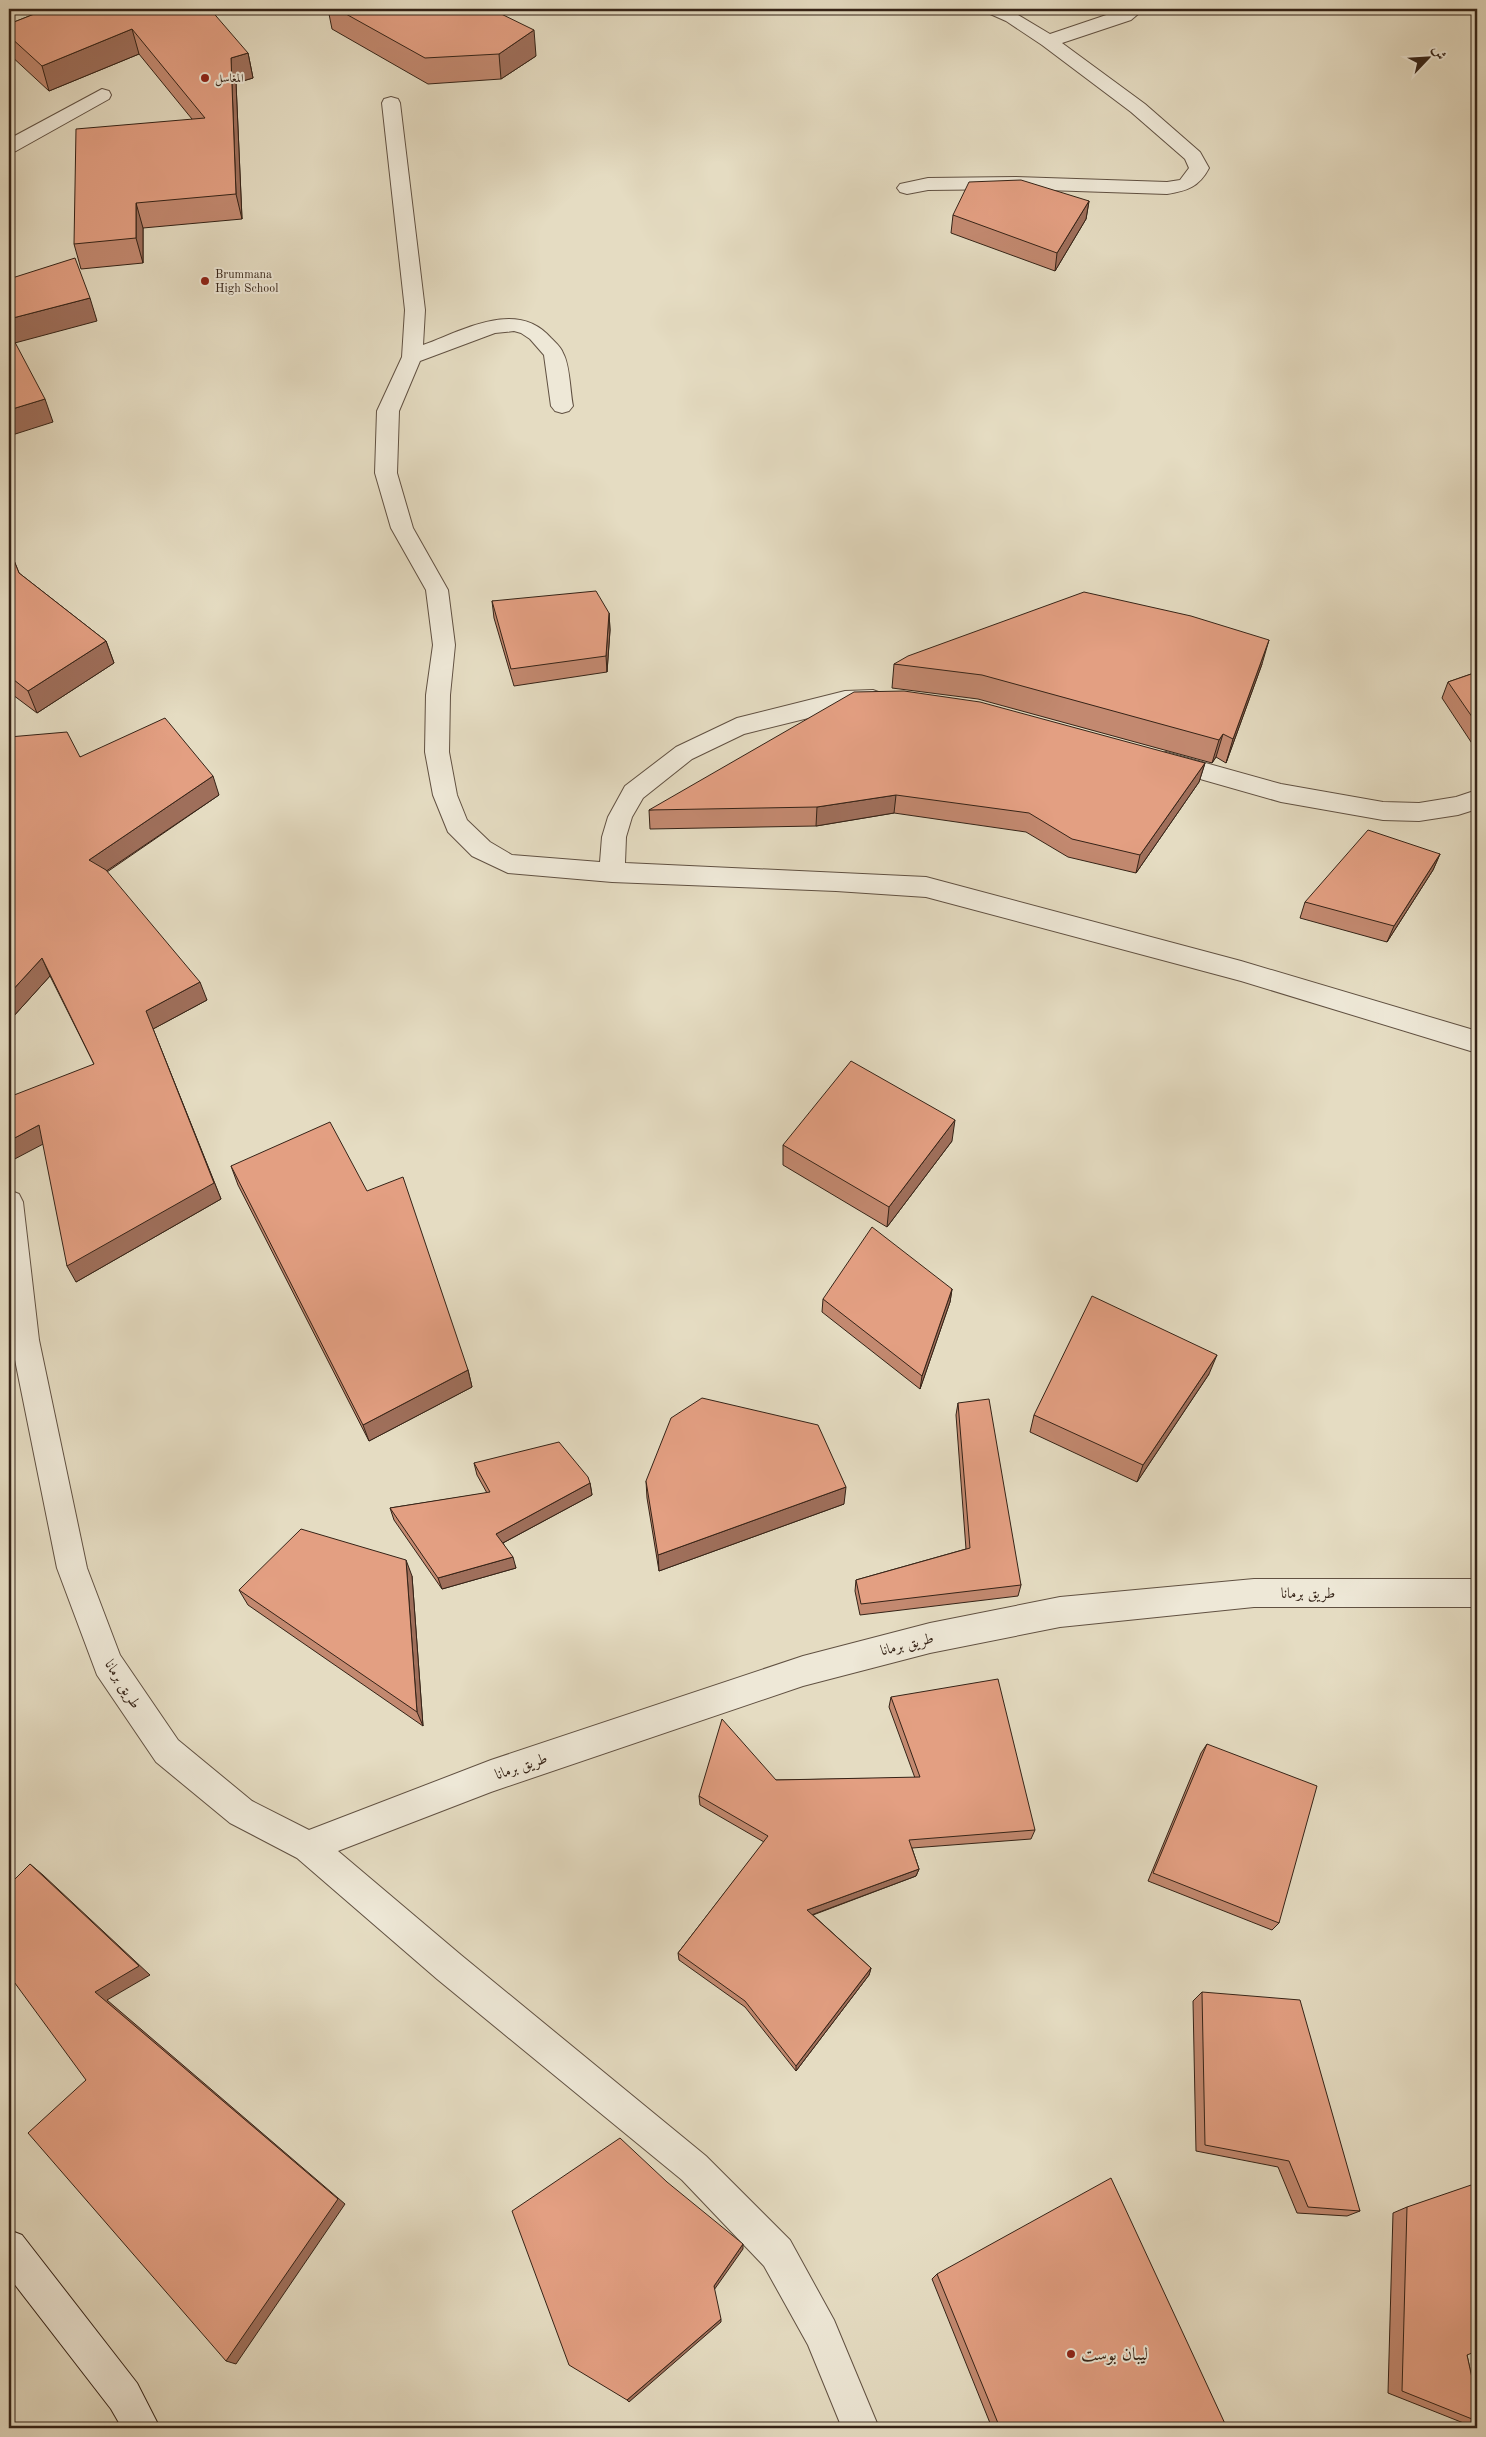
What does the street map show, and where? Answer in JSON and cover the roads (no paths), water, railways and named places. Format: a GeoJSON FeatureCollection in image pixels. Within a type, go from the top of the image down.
{"type":"FeatureCollection","features":[{"type":"Feature","properties":{"kind":"street"},"geometry":{"type":"LineString","coordinates":[[907,188],[928,184],[1015,183],[1167,188],[1181,186],[1193,180],[1199,168],[1192,156],[1138,108],[1048,41],[1012,17],[994,9]]}},
{"type":"Feature","properties":{"kind":"street"},"geometry":{"type":"LineString","coordinates":[[1048,41],[1125,16],[1135,9]]}},
{"type":"Feature","properties":{"kind":"street"},"geometry":{"type":"LineString","coordinates":[[9,147],[102,95]]}},
{"type":"Feature","properties":{"kind":"street"},"geometry":{"type":"LineString","coordinates":[[392,103],[415,310],[412,357],[388,411],[386,473],[402,528],[437,590],[444,645],[438,696],[437,752],[445,795],[457,825],[481,849],[508,864],[612,872],[836,881],[926,887],[994,903],[1241,971],[1477,1042]]}},
{"type":"Feature","properties":{"kind":"street"},"geometry":{"type":"LineString","coordinates":[[412,357],[492,327],[514,324],[528,328],[537,334],[554,354],[562,406]]}},
{"type":"Feature","properties":{"kind":"street"},"geometry":{"type":"LineString","coordinates":[[612,872],[614,838],[620,817],[634,792],[684,753],[737,727],[790,713],[845,700],[892,699]]}},
{"type":"Feature","properties":{"kind":"street"},"geometry":{"type":"LineString","coordinates":[[1148,756],[1281,793],[1383,810],[1419,812],[1458,806],[1477,799]]}},
{"type":"Feature","properties":{"kind":"street","name":"طريق برمانا"},"geometry":{"type":"LineString","coordinates":[[9,1202],[25,1340],[72,1568],[108,1664],[167,1751],[241,1812],[308,1847],[491,1776],[803,1672],[930,1638],[1060,1612],[1254,1593],[1477,1593]]}},
{"type":"Feature","properties":{"kind":"street"},"geometry":{"type":"LineString","coordinates":[[308,1847],[449,1967],[694,2168],[777,2253],[821,2333],[860,2428]]}},
{"type":"Feature","properties":{"kind":"street"},"geometry":{"type":"LineString","coordinates":[[9,2248],[124,2396],[142,2428]]}},
{"type":"Feature","properties":{"kind":"place","name":"المغاسل"},"geometry":{"type":"Point","coordinates":[205,78]}},
{"type":"Feature","properties":{"kind":"place","name":"Brummana High School"},"geometry":{"type":"Point","coordinates":[205,281]}},
{"type":"Feature","properties":{"kind":"place","name":"ليبان بوست"},"geometry":{"type":"Point","coordinates":[1071,2354]}}]}
